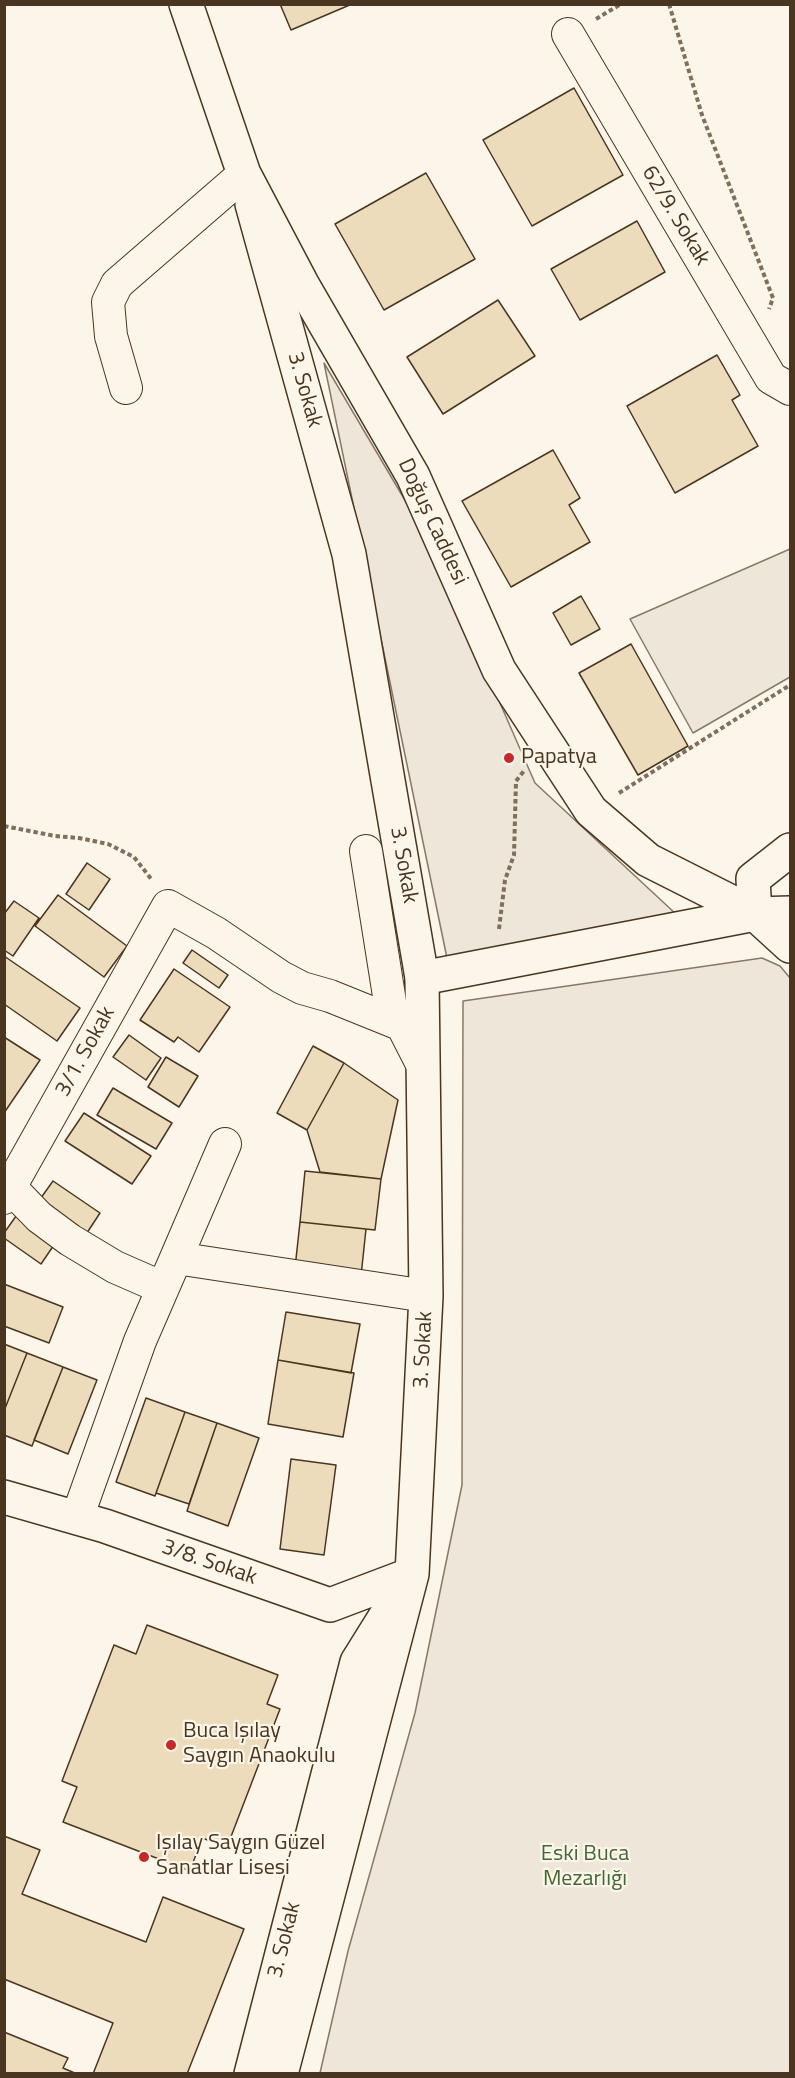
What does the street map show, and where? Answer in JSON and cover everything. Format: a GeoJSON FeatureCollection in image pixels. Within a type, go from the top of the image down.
{"type":"FeatureCollection","features":[{"type":"Feature","properties":{"kind":"main road","name":"Doğuş Caddesi"},"geometry":{"type":"LineString","coordinates":[[186,4],[244,174],[302,284],[413,476],[499,670],[591,811],[648,860],[755,914],[790,946]]}},
{"type":"Feature","properties":{"kind":"main road","name":"3. Sokak"},"geometry":{"type":"LineString","coordinates":[[244,174],[349,554],[422,978],[426,1296],[412,1574],[281,2073]]}},
{"type":"Feature","properties":{"kind":"main road"},"geometry":{"type":"LineString","coordinates":[[755,914],[753,879],[790,850]]}},
{"type":"Feature","properties":{"kind":"main road"},"geometry":{"type":"LineString","coordinates":[[422,978],[755,914],[790,913]]}},
{"type":"Feature","properties":{"kind":"main road","name":"3/8. Sokak"},"geometry":{"type":"LineString","coordinates":[[4,1497],[77,1518],[330,1605],[412,1574]]}},
{"type":"Feature","properties":{"kind":"main road","name":"3. Sokak"},"geometry":{"type":"LineString","coordinates":[[251,2073],[357,1662],[412,1574]]}},
{"type":"Feature","properties":{"kind":"street","name":"62/9. Sokak"},"geometry":{"type":"LineString","coordinates":[[568,34],[771,378],[790,389]]}},
{"type":"Feature","properties":{"kind":"street"},"geometry":{"type":"LineString","coordinates":[[126,388],[111,336],[108,302],[117,284],[244,174]]}},
{"type":"Feature","properties":{"kind":"street"},"geometry":{"type":"LineString","coordinates":[[366,851],[393,1021]]}},
{"type":"Feature","properties":{"kind":"street"},"geometry":{"type":"LineString","coordinates":[[168,906],[216,933],[281,977],[402,1025],[423,1066]]}},
{"type":"Feature","properties":{"kind":"street","name":"3/1. Sokak"},"geometry":{"type":"LineString","coordinates":[[8,1193],[168,906]]}},
{"type":"Feature","properties":{"kind":"street"},"geometry":{"type":"LineString","coordinates":[[77,1518],[140,1341],[225,1144]]}},
{"type":"Feature","properties":{"kind":"street"},"geometry":{"type":"LineString","coordinates":[[8,1193],[70,1240],[115,1267],[163,1288]]}},
{"type":"Feature","properties":{"kind":"street"},"geometry":{"type":"LineString","coordinates":[[176,1258],[426,1296]]}},
{"type":"Feature","properties":{"kind":"path"},"geometry":{"type":"LineString","coordinates":[[669,4],[702,115],[773,298],[754,350]]}},
{"type":"Feature","properties":{"kind":"path"},"geometry":{"type":"LineString","coordinates":[[591,811],[790,685]]}},
{"type":"Feature","properties":{"kind":"path"},"geometry":{"type":"LineString","coordinates":[[501,963],[498,936],[505,880],[514,855],[516,781],[547,744]]}},
{"type":"Feature","properties":{"kind":"path"},"geometry":{"type":"LineString","coordinates":[[4,826],[108,844],[134,857],[151,878],[168,906]]}},
{"type":"Feature","properties":{"kind":"green space"},"geometry":{"type":"Polygon","coordinates":[[[324,363],[429,541],[535,783],[677,915],[448,963],[324,363]]]}},
{"type":"Feature","properties":{"kind":"green space","name":"Eski Buca Mezarlığı"},"geometry":{"type":"Polygon","coordinates":[[[762,958],[780,966],[790,978],[790,2073],[320,2073],[348,1951],[415,1713],[462,1485],[463,1001],[762,958]]]}},
{"type":"Feature","properties":{"kind":"shaded area"},"geometry":{"type":"Polygon","coordinates":[[[790,549],[790,677],[693,733],[630,619],[790,549]]]}},
{"type":"Feature","properties":{"kind":"building"},"geometry":{"type":"Polygon","coordinates":[[[280,4],[352,4],[291,30],[280,4]]]}},
{"type":"Feature","properties":{"kind":"building"},"geometry":{"type":"Polygon","coordinates":[[[574,88],[623,175],[532,226],[483,140],[574,88]]]}},
{"type":"Feature","properties":{"kind":"building"},"geometry":{"type":"Polygon","coordinates":[[[426,173],[475,259],[384,310],[335,224],[426,173]]]}},
{"type":"Feature","properties":{"kind":"building"},"geometry":{"type":"Polygon","coordinates":[[[637,221],[665,272],[580,320],[551,269],[637,221]]]}},
{"type":"Feature","properties":{"kind":"building"},"geometry":{"type":"Polygon","coordinates":[[[498,300],[535,356],[443,414],[407,357],[498,300]]]}},
{"type":"Feature","properties":{"kind":"building"},"geometry":{"type":"Polygon","coordinates":[[[717,355],[740,395],[732,400],[758,446],[675,493],[627,406],[717,355]]]}},
{"type":"Feature","properties":{"kind":"building"},"geometry":{"type":"Polygon","coordinates":[[[553,450],[580,498],[569,505],[590,542],[511,587],[462,501],[553,450]]]}},
{"type":"Feature","properties":{"kind":"building"},"geometry":{"type":"Polygon","coordinates":[[[581,596],[600,629],[571,645],[553,613],[581,596]]]}},
{"type":"Feature","properties":{"kind":"building"},"geometry":{"type":"Polygon","coordinates":[[[631,644],[688,746],[638,775],[579,673],[631,644]]]}},
{"type":"Feature","properties":{"kind":"building"},"geometry":{"type":"Polygon","coordinates":[[[87,863],[110,879],[89,910],[66,894],[87,863]]]}},
{"type":"Feature","properties":{"kind":"building"},"geometry":{"type":"Polygon","coordinates":[[[58,895],[127,946],[104,977],[35,926],[58,895]]]}},
{"type":"Feature","properties":{"kind":"building"},"geometry":{"type":"Polygon","coordinates":[[[14,901],[39,918],[13,956],[4,950],[4,914],[14,901]]]}},
{"type":"Feature","properties":{"kind":"building"},"geometry":{"type":"Polygon","coordinates":[[[192,950],[228,975],[219,988],[183,963],[192,950]]]}},
{"type":"Feature","properties":{"kind":"building"},"geometry":{"type":"Polygon","coordinates":[[[4,956],[80,1008],[57,1041],[4,1004],[4,956]]]}},
{"type":"Feature","properties":{"kind":"building"},"geometry":{"type":"Polygon","coordinates":[[[174,969],[230,1007],[199,1052],[178,1037],[174,1042],[140,1020],[174,969]]]}},
{"type":"Feature","properties":{"kind":"building"},"geometry":{"type":"Polygon","coordinates":[[[129,1035],[161,1058],[146,1080],[113,1057],[129,1035]]]}},
{"type":"Feature","properties":{"kind":"building"},"geometry":{"type":"Polygon","coordinates":[[[4,1037],[40,1060],[4,1113],[4,1037]]]}},
{"type":"Feature","properties":{"kind":"building"},"geometry":{"type":"Polygon","coordinates":[[[313,1046],[344,1063],[307,1130],[277,1113],[313,1046]]]}},
{"type":"Feature","properties":{"kind":"building"},"geometry":{"type":"Polygon","coordinates":[[[166,1057],[198,1076],[179,1107],[148,1087],[166,1057]]]}},
{"type":"Feature","properties":{"kind":"building"},"geometry":{"type":"Polygon","coordinates":[[[344,1063],[398,1100],[381,1179],[320,1172],[307,1130],[344,1063]]]}},
{"type":"Feature","properties":{"kind":"building"},"geometry":{"type":"Polygon","coordinates":[[[113,1088],[172,1123],[156,1149],[97,1115],[113,1088]]]}},
{"type":"Feature","properties":{"kind":"building"},"geometry":{"type":"Polygon","coordinates":[[[84,1113],[151,1156],[132,1184],[65,1141],[84,1113]]]}},
{"type":"Feature","properties":{"kind":"building"},"geometry":{"type":"Polygon","coordinates":[[[305,1171],[381,1179],[375,1230],[300,1222],[305,1171]]]}},
{"type":"Feature","properties":{"kind":"building"},"geometry":{"type":"Polygon","coordinates":[[[53,1181],[100,1213],[81,1242],[33,1209],[53,1181]]]}},
{"type":"Feature","properties":{"kind":"building"},"geometry":{"type":"Polygon","coordinates":[[[19,1212],[58,1239],[41,1264],[4,1238],[4,1233],[19,1212]]]}},
{"type":"Feature","properties":{"kind":"building"},"geometry":{"type":"Polygon","coordinates":[[[300,1222],[366,1229],[361,1276],[295,1268],[300,1222]]]}},
{"type":"Feature","properties":{"kind":"building"},"geometry":{"type":"Polygon","coordinates":[[[4,1284],[63,1307],[49,1343],[4,1326],[4,1284]]]}},
{"type":"Feature","properties":{"kind":"building"},"geometry":{"type":"Polygon","coordinates":[[[286,1312],[360,1324],[351,1373],[278,1360],[286,1312]]]}},
{"type":"Feature","properties":{"kind":"building"},"geometry":{"type":"Polygon","coordinates":[[[4,1344],[27,1353],[4,1411],[4,1344]]]}},
{"type":"Feature","properties":{"kind":"building"},"geometry":{"type":"Polygon","coordinates":[[[27,1353],[63,1367],[32,1446],[4,1435],[4,1411],[27,1353]]]}},
{"type":"Feature","properties":{"kind":"building"},"geometry":{"type":"Polygon","coordinates":[[[278,1360],[354,1373],[343,1437],[268,1424],[278,1360]]]}},
{"type":"Feature","properties":{"kind":"building"},"geometry":{"type":"Polygon","coordinates":[[[63,1367],[97,1380],[68,1454],[34,1440],[63,1367]]]}},
{"type":"Feature","properties":{"kind":"building"},"geometry":{"type":"Polygon","coordinates":[[[146,1398],[185,1412],[155,1496],[116,1482],[146,1398]]]}},
{"type":"Feature","properties":{"kind":"building"},"geometry":{"type":"Polygon","coordinates":[[[185,1412],[217,1423],[189,1504],[156,1493],[185,1412]]]}},
{"type":"Feature","properties":{"kind":"building"},"geometry":{"type":"Polygon","coordinates":[[[217,1423],[259,1438],[228,1526],[187,1511],[217,1423]]]}},
{"type":"Feature","properties":{"kind":"building"},"geometry":{"type":"Polygon","coordinates":[[[291,1459],[336,1465],[324,1555],[280,1549],[291,1459]]]}},
{"type":"Feature","properties":{"kind":"building","name":"Buca Işılay Saygın Anaokulu"},"geometry":{"type":"Polygon","coordinates":[[[147,1625],[278,1675],[267,1704],[280,1709],[227,1847],[202,1838],[190,1871],[63,1822],[77,1787],[62,1781],[114,1645],[136,1654],[147,1625]]]}},
{"type":"Feature","properties":{"kind":"building"},"geometry":{"type":"Polygon","coordinates":[[[4,1836],[40,1850],[22,1894],[146,1942],[163,1897],[244,1929],[187,2074],[93,2074],[113,2023],[4,1979],[4,1836]]]}},
{"type":"Feature","properties":{"kind":"building"},"geometry":{"type":"Polygon","coordinates":[[[4,2032],[68,2058],[63,2068],[77,2074],[4,2074],[4,2032]]]}},
{"type":"Feature","properties":{"kind":"place","name":"Papatya"},"geometry":{"type":"Point","coordinates":[509,758]}},
{"type":"Feature","properties":{"kind":"place","name":"Buca Işılay Saygın Anaokulu"},"geometry":{"type":"Point","coordinates":[171,1745]}},
{"type":"Feature","properties":{"kind":"place","name":"Işılay Saygın Güzel Sanatlar Lisesi"},"geometry":{"type":"Point","coordinates":[144,1857]}}]}
